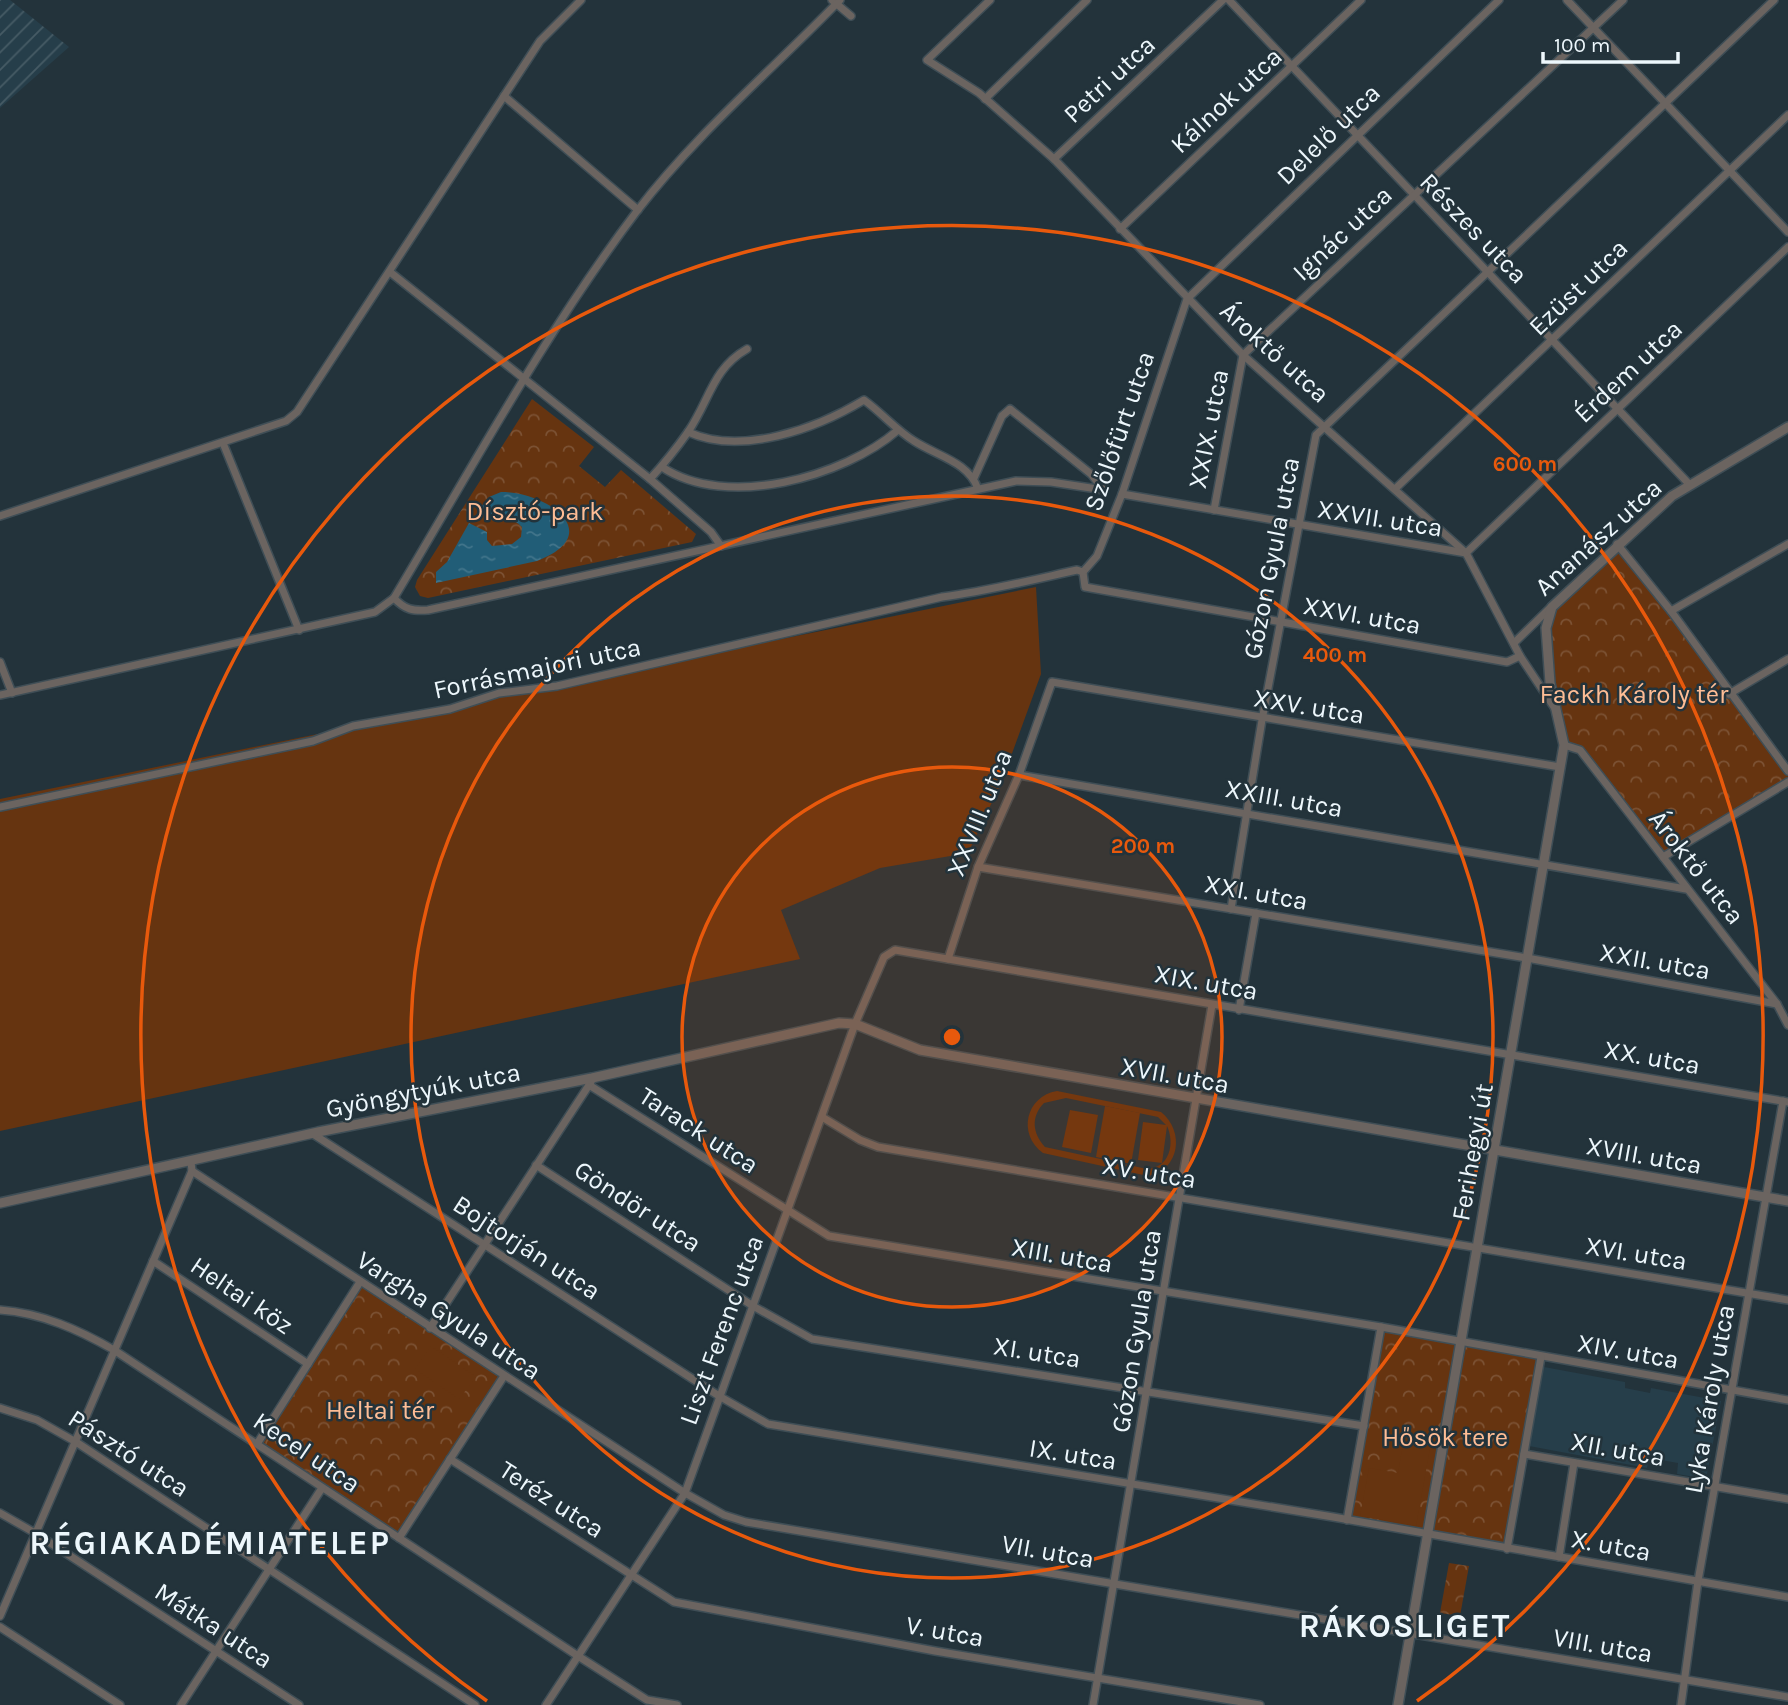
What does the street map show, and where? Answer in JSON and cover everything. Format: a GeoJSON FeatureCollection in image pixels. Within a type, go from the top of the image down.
{"type":"FeatureCollection","features":[{"type":"Feature","properties":{"kind":"street"},"geometry":{"type":"LineString","coordinates":[[0,516],[223,443],[285,421],[297,412],[540,41],[582,0]]}},
{"type":"Feature","properties":{"kind":"street","name":"Ároktő utca"},"geometry":{"type":"LineString","coordinates":[[990,0],[927,60],[985,99],[1054,159],[1243,355],[1396,488],[1466,553],[1520,656],[1555,708]]}},
{"type":"Feature","properties":{"kind":"street"},"geometry":{"type":"LineString","coordinates":[[985,99],[1087,0]]}},
{"type":"Feature","properties":{"kind":"street","name":"Petri utca"},"geometry":{"type":"LineString","coordinates":[[1054,159],[1223,0]]}},
{"type":"Feature","properties":{"kind":"street","name":"Részes utca"},"geometry":{"type":"LineString","coordinates":[[1229,0],[1689,484]]}},
{"type":"Feature","properties":{"kind":"street","name":"Kálnok utca"},"geometry":{"type":"LineString","coordinates":[[1120,229],[1361,0]]}},
{"type":"Feature","properties":{"kind":"street","name":"Delelő utca"},"geometry":{"type":"LineString","coordinates":[[1187,299],[1499,0]]}},
{"type":"Feature","properties":{"kind":"street"},"geometry":{"type":"LineString","coordinates":[[1567,0],[1788,232]]}},
{"type":"Feature","properties":{"kind":"street","name":"Ignác utca"},"geometry":{"type":"LineString","coordinates":[[1243,355],[1623,0]]}},
{"type":"Feature","properties":{"kind":"street"},"geometry":{"type":"LineString","coordinates":[[1325,425],[1774,0]]}},
{"type":"Feature","properties":{"kind":"street"},"geometry":{"type":"LineString","coordinates":[[0,695],[375,612],[394,598],[524,382],[638,210],[686,156],[836,1],[851,16]]}},
{"type":"Feature","properties":{"kind":"street"},"geometry":{"type":"LineString","coordinates":[[505,96],[638,210]]}},
{"type":"Feature","properties":{"kind":"street","name":"Ezüst utca"},"geometry":{"type":"LineString","coordinates":[[1396,488],[1788,115]]}},
{"type":"Feature","properties":{"kind":"street","name":"Érdem utca"},"geometry":{"type":"LineString","coordinates":[[1466,553],[1788,247]]}},
{"type":"Feature","properties":{"kind":"street"},"geometry":{"type":"LineString","coordinates":[[390,272],[524,382],[650,480],[711,532],[721,546]]}},
{"type":"Feature","properties":{"kind":"street","name":"Szőlőfürt utca"},"geometry":{"type":"LineString","coordinates":[[1083,572],[1097,556],[1122,494],[1187,299]]}},
{"type":"Feature","properties":{"kind":"street"},"geometry":{"type":"LineString","coordinates":[[650,480],[688,432],[721,369],[729,359],[747,349]]}},
{"type":"Feature","properties":{"kind":"street","name":"XXIX. utca"},"geometry":{"type":"LineString","coordinates":[[1214,510],[1243,355]]}},
{"type":"Feature","properties":{"kind":"street"},"geometry":{"type":"LineString","coordinates":[[688,432],[704,439],[744,440],[821,422],[863,400],[889,417],[898,430],[955,462],[974,478],[978,489]]}},
{"type":"Feature","properties":{"kind":"street"},"geometry":{"type":"LineString","coordinates":[[394,598],[402,607],[413,611],[428,610],[1016,481],[1051,482],[1104,490],[1091,474],[1010,408],[1002,416],[974,478]]}},
{"type":"Feature","properties":{"kind":"street","name":"Gózon Gyula utca"},"geometry":{"type":"LineString","coordinates":[[1231,909],[1262,720],[1316,435],[1325,425]]}},
{"type":"Feature","properties":{"kind":"street","name":"Ananász utca"},"geometry":{"type":"LineString","coordinates":[[1514,643],[1650,513],[1689,484],[1788,427]]}},
{"type":"Feature","properties":{"kind":"street"},"geometry":{"type":"LineString","coordinates":[[662,467],[677,477],[697,482],[724,486],[759,485],[789,480],[847,463],[876,450],[898,430]]}},
{"type":"Feature","properties":{"kind":"street"},"geometry":{"type":"LineString","coordinates":[[223,443],[299,630]]}},
{"type":"Feature","properties":{"kind":"street","name":"XXVII. utca"},"geometry":{"type":"LineString","coordinates":[[1122,494],[1466,553]]}},
{"type":"Feature","properties":{"kind":"street"},"geometry":{"type":"LineString","coordinates":[[1616,544],[1671,611],[1728,694],[1788,771]]}},
{"type":"Feature","properties":{"kind":"street"},"geometry":{"type":"LineString","coordinates":[[1671,611],[1788,544]]}},
{"type":"Feature","properties":{"kind":"street","name":"Forrásmajori utca"},"geometry":{"type":"LineString","coordinates":[[0,807],[313,741],[353,726],[450,709],[499,693],[557,686],[942,597],[989,591],[1005,584],[1077,570],[1083,572]]}},
{"type":"Feature","properties":{"kind":"street","name":"XXVI. utca"},"geometry":{"type":"LineString","coordinates":[[1083,572],[1085,587],[1507,662],[1520,656]]}},
{"type":"Feature","properties":{"kind":"street","name":"Ferihegyi út"},"geometry":{"type":"LineString","coordinates":[[1398,1705],[1564,745],[1564,734],[1555,708],[1546,628],[1552,607]]}},
{"type":"Feature","properties":{"kind":"street"},"geometry":{"type":"LineString","coordinates":[[1728,694],[1788,659]]}},
{"type":"Feature","properties":{"kind":"street"},"geometry":{"type":"LineString","coordinates":[[0,662],[12,693]]}},
{"type":"Feature","properties":{"kind":"street","name":"XXV. utca"},"geometry":{"type":"LineString","coordinates":[[1052,682],[1262,720],[1560,767]]}},
{"type":"Feature","properties":{"kind":"street","name":"XXVIII. utca"},"geometry":{"type":"LineString","coordinates":[[948,959],[978,867],[1018,775],[1052,682]]}},
{"type":"Feature","properties":{"kind":"street","name":"Ároktő utca"},"geometry":{"type":"LineString","coordinates":[[1564,745],[1580,750],[1777,1004],[1788,1025]]}},
{"type":"Feature","properties":{"kind":"street","name":"XXIII. utca"},"geometry":{"type":"LineString","coordinates":[[1018,775],[1686,889]]}},
{"type":"Feature","properties":{"kind":"street"},"geometry":{"type":"LineString","coordinates":[[1663,857],[1788,782]]}},
{"type":"Feature","properties":{"kind":"street","name":"XXI. utca"},"geometry":{"type":"LineString","coordinates":[[978,867],[1527,958]]}},
{"type":"Feature","properties":{"kind":"street"},"geometry":{"type":"LineString","coordinates":[[1239,1010],[1256,913]]}},
{"type":"Feature","properties":{"kind":"street","name":"XIX. utca"},"geometry":{"type":"LineString","coordinates":[[895,950],[1510,1054]]}},
{"type":"Feature","properties":{"kind":"street","name":"Liszt Ferenc utca"},"geometry":{"type":"LineString","coordinates":[[546,1705],[685,1493],[855,1024],[884,957],[895,950]]}},
{"type":"Feature","properties":{"kind":"street","name":"XXII. utca"},"geometry":{"type":"LineString","coordinates":[[1527,958],[1777,1004]]}},
{"type":"Feature","properties":{"kind":"street","name":"Gózon Gyula utca"},"geometry":{"type":"LineString","coordinates":[[1094,1705],[1212,1005]]}},
{"type":"Feature","properties":{"kind":"street","name":"Gyöngytyúk utca"},"geometry":{"type":"LineString","coordinates":[[0,1203],[192,1166],[313,1133],[591,1081],[839,1023],[855,1024]]}},
{"type":"Feature","properties":{"kind":"street","name":"XVII. utca"},"geometry":{"type":"LineString","coordinates":[[855,1024],[920,1050],[1493,1150]]}},
{"type":"Feature","properties":{"kind":"street","name":"XX. utca"},"geometry":{"type":"LineString","coordinates":[[1510,1054],[1786,1102]]}},
{"type":"Feature","properties":{"kind":"street"},"geometry":{"type":"LineString","coordinates":[[430,1328],[591,1081]]}},
{"type":"Feature","properties":{"kind":"street","name":"Tarack utca"},"geometry":{"type":"LineString","coordinates":[[591,1081],[787,1211]]}},
{"type":"Feature","properties":{"kind":"street","name":"Lyka Károly utca"},"geometry":{"type":"LineString","coordinates":[[1681,1705],[1731,1390],[1765,1198],[1786,1102]]}},
{"type":"Feature","properties":{"kind":"street","name":"XV. utca"},"geometry":{"type":"LineString","coordinates":[[822,1117],[860,1140],[878,1147],[1476,1248]]}},
{"type":"Feature","properties":{"kind":"street","name":"Bojtorján utca"},"geometry":{"type":"LineString","coordinates":[[313,1133],[719,1396]]}},
{"type":"Feature","properties":{"kind":"street","name":"XVIII. utca"},"geometry":{"type":"LineString","coordinates":[[1493,1150],[1788,1201]]}},
{"type":"Feature","properties":{"kind":"street","name":"Göndör utca"},"geometry":{"type":"LineString","coordinates":[[536,1165],[753,1306]]}},
{"type":"Feature","properties":{"kind":"street"},"geometry":{"type":"LineString","coordinates":[[0,1616],[192,1166]]}},
{"type":"Feature","properties":{"kind":"street","name":"Vargha Gyula utca"},"geometry":{"type":"LineString","coordinates":[[192,1166],[360,1282],[685,1493]]}},
{"type":"Feature","properties":{"kind":"street","name":"XIII. utca"},"geometry":{"type":"LineString","coordinates":[[787,1211],[830,1236],[1460,1343]]}},
{"type":"Feature","properties":{"kind":"street","name":"XVI. utca"},"geometry":{"type":"LineString","coordinates":[[1476,1248],[1788,1300]]}},
{"type":"Feature","properties":{"kind":"street","name":"Heltai köz"},"geometry":{"type":"LineString","coordinates":[[152,1261],[308,1364]]}},
{"type":"Feature","properties":{"kind":"street"},"geometry":{"type":"LineString","coordinates":[[257,1444],[360,1282]]}},
{"type":"Feature","properties":{"kind":"street","name":"XI. utca"},"geometry":{"type":"LineString","coordinates":[[753,1306],[812,1339],[1364,1426]]}},
{"type":"Feature","properties":{"kind":"street","name":"Kecel utca"},"geometry":{"type":"LineString","coordinates":[[0,1310],[49,1319],[82,1331],[647,1700],[677,1705]]}},
{"type":"Feature","properties":{"kind":"street"},"geometry":{"type":"LineString","coordinates":[[1347,1520],[1381,1328]]}},
{"type":"Feature","properties":{"kind":"street","name":"XIV. utca"},"geometry":{"type":"LineString","coordinates":[[1460,1343],[1788,1399]]}},
{"type":"Feature","properties":{"kind":"street"},"geometry":{"type":"LineString","coordinates":[[1507,1549],[1541,1357]]}},
{"type":"Feature","properties":{"kind":"street"},"geometry":{"type":"LineString","coordinates":[[400,1538],[504,1376]]}},
{"type":"Feature","properties":{"kind":"street","name":"IX. utca"},"geometry":{"type":"LineString","coordinates":[[719,1396],[768,1424],[1427,1535]]}},
{"type":"Feature","properties":{"kind":"street","name":"Pásztó utca"},"geometry":{"type":"LineString","coordinates":[[0,1408],[37,1420],[76,1442],[475,1705]]}},
{"type":"Feature","properties":{"kind":"street","name":"XII. utca"},"geometry":{"type":"LineString","coordinates":[[1524,1454],[1788,1499]]}},
{"type":"Feature","properties":{"kind":"street","name":"Teréz utca"},"geometry":{"type":"LineString","coordinates":[[450,1460],[630,1574]]}},
{"type":"Feature","properties":{"kind":"street"},"geometry":{"type":"LineString","coordinates":[[1559,1557],[1574,1463]]}},
{"type":"Feature","properties":{"kind":"street"},"geometry":{"type":"LineString","coordinates":[[181,1705],[322,1488]]}},
{"type":"Feature","properties":{"kind":"street","name":"VII. utca"},"geometry":{"type":"LineString","coordinates":[[685,1493],[724,1515],[746,1522],[1411,1632]]}},
{"type":"Feature","properties":{"kind":"street","name":"Mátka utca"},"geometry":{"type":"LineString","coordinates":[[0,1513],[299,1705]]}},
{"type":"Feature","properties":{"kind":"street","name":"X. utca"},"geometry":{"type":"LineString","coordinates":[[1427,1535],[1788,1597]]}},
{"type":"Feature","properties":{"kind":"street","name":"V. utca"},"geometry":{"type":"LineString","coordinates":[[630,1574],[674,1602],[1098,1679],[1260,1705]]}},
{"type":"Feature","properties":{"kind":"street"},"geometry":{"type":"LineString","coordinates":[[0,1627],[120,1705]]}},
{"type":"Feature","properties":{"kind":"street","name":"VIII. utca"},"geometry":{"type":"LineString","coordinates":[[1411,1632],[1788,1697]]}},
{"type":"Feature","properties":{"kind":"shaded area"},"geometry":{"type":"Polygon","coordinates":[[[0,0],[10,0],[69,47],[0,108],[0,0]]]}},
{"type":"Feature","properties":{"kind":"shaded area"},"geometry":{"type":"Polygon","coordinates":[[[1544,1367],[1625,1382],[1625,1388],[1650,1393],[1651,1388],[1721,1401],[1706,1479],[1677,1474],[1678,1463],[1649,1458],[1647,1468],[1529,1446],[1544,1367]]]}},
{"type":"Feature","properties":{"kind":"green space","name":"Dísztó-park"},"geometry":{"type":"Polygon","coordinates":[[[532,399],[594,447],[579,466],[605,487],[621,470],[696,534],[692,542],[428,598],[420,596],[415,587],[417,580],[532,399]]]}},
{"type":"Feature","properties":{"kind":"green space","name":"Fackh Károly tér"},"geometry":{"type":"Polygon","coordinates":[[[1616,544],[1788,771],[1788,782],[1663,857],[1580,750],[1564,745],[1554,708],[1548,618],[1616,544]]]}},
{"type":"Feature","properties":{"kind":"green space"},"geometry":{"type":"Polygon","coordinates":[[[1036,587],[1041,674],[1002,781],[968,853],[880,868],[781,910],[800,959],[0,1131],[0,799],[1036,587]]]}},
{"type":"Feature","properties":{"kind":"green space"},"geometry":{"type":"Polygon","coordinates":[[[1057,1091],[1161,1112],[1174,1129],[1176,1149],[1173,1158],[1159,1172],[1148,1176],[1043,1153],[1030,1136],[1028,1126],[1032,1108],[1038,1100],[1057,1091]],[[1066,1098],[1044,1103],[1035,1119],[1038,1136],[1045,1147],[1147,1169],[1162,1163],[1138,1160],[1143,1122],[1166,1125],[1158,1117],[1066,1098]],[[1167,1126],[1162,1163],[1169,1154],[1170,1147],[1167,1126]]]}},
{"type":"Feature","properties":{"kind":"green space"},"geometry":{"type":"Polygon","coordinates":[[[1105,1106],[1140,1113],[1131,1164],[1096,1157],[1105,1106]]]}},
{"type":"Feature","properties":{"kind":"green space"},"geometry":{"type":"Polygon","coordinates":[[[1070,1110],[1098,1115],[1091,1153],[1062,1147],[1070,1110]]]}},
{"type":"Feature","properties":{"kind":"green space","name":"Heltai tér"},"geometry":{"type":"Polygon","coordinates":[[[360,1282],[504,1376],[399,1538],[257,1444],[360,1282]]]}},
{"type":"Feature","properties":{"kind":"green space","name":"Hősök tere"},"geometry":{"type":"Polygon","coordinates":[[[1381,1327],[1541,1357],[1507,1549],[1347,1520],[1381,1327]]]}},
{"type":"Feature","properties":{"kind":"green space"},"geometry":{"type":"Polygon","coordinates":[[[431,1346],[476,1377],[459,1399],[415,1369],[431,1346]]]}},
{"type":"Feature","properties":{"kind":"green space"},"geometry":{"type":"Polygon","coordinates":[[[1405,1433],[1432,1437],[1416,1526],[1360,1516],[1369,1468],[1398,1473],[1405,1433]]]}},
{"type":"Feature","properties":{"kind":"green space"},"geometry":{"type":"Polygon","coordinates":[[[1449,1563],[1469,1566],[1460,1616],[1440,1613],[1449,1563]]]}},
{"type":"Feature","properties":{"kind":"water"},"geometry":{"type":"Polygon","coordinates":[[[501,492],[536,499],[552,507],[563,516],[569,527],[568,539],[557,550],[537,561],[436,583],[436,572],[447,562],[469,523],[487,532],[487,540],[492,546],[512,544],[521,537],[522,527],[516,522],[506,519],[494,521],[481,513],[480,508],[489,497],[501,492]]]}},
{"type":"Feature","properties":{"kind":"district","name":"RÉGIAKADÉMIATELEP"},"geometry":{"type":"Point","coordinates":[210,1542]}},
{"type":"Feature","properties":{"kind":"district","name":"RÁKOSLIGET"},"geometry":{"type":"Point","coordinates":[1405,1625]}}]}
